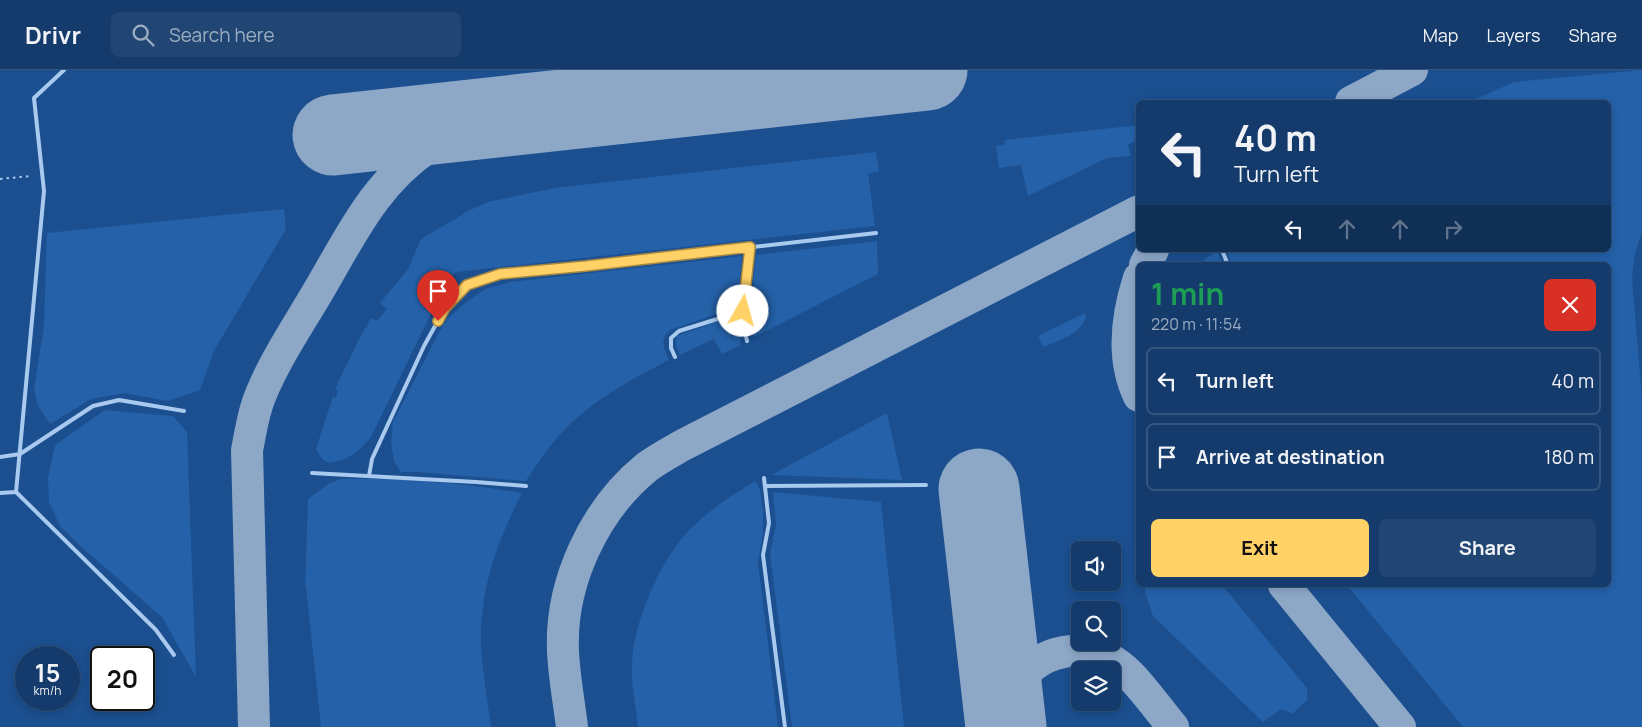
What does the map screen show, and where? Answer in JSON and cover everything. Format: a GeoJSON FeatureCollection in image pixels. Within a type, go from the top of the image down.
{"type":"FeatureCollection","features":[{"type":"Feature","properties":{"kind":"lane"},"geometry":{"type":"LineString","coordinates":[[16,492],[44,192],[34,98],[64,70]]}},
{"type":"Feature","properties":{"kind":"lane"},"geometry":{"type":"LineString","coordinates":[[369,476],[372,459],[424,346],[445,308],[467,285],[500,274],[876,233]]}},
{"type":"Feature","properties":{"kind":"lane"},"geometry":{"type":"LineString","coordinates":[[747,341],[742,317],[750,247]]}},
{"type":"Feature","properties":{"kind":"lane"},"geometry":{"type":"LineString","coordinates":[[675,357],[671,348],[672,338],[679,331],[743,311]]}},
{"type":"Feature","properties":{"kind":"lane"},"geometry":{"type":"LineString","coordinates":[[0,457],[20,454],[93,406],[119,400],[184,410]]}},
{"type":"Feature","properties":{"kind":"lane"},"geometry":{"type":"LineString","coordinates":[[312,473],[526,486]]}},
{"type":"Feature","properties":{"kind":"lane"},"geometry":{"type":"LineString","coordinates":[[764,478],[769,523],[763,555],[785,727]]}},
{"type":"Feature","properties":{"kind":"lane"},"geometry":{"type":"LineString","coordinates":[[765,486],[926,485]]}},
{"type":"Feature","properties":{"kind":"lane"},"geometry":{"type":"LineString","coordinates":[[0,493],[16,492],[156,630],[174,655]]}},
{"type":"Feature","properties":{"kind":"path"},"geometry":{"type":"LineString","coordinates":[[0,179],[30,176]]}},
{"type":"Feature","properties":{"kind":"shaded area"},"geometry":{"type":"Polygon","coordinates":[[[1642,70],[1642,232],[1635,253],[1632,278],[1642,398],[1642,727],[1463,727],[1349,587],[1611,587],[1611,262],[1231,262],[1227,252],[1611,252],[1611,100],[1474,100],[1514,82],[1642,70]]]}},
{"type":"Feature","properties":{"kind":"shaded area"},"geometry":{"type":"Polygon","coordinates":[[[1136,125],[1136,141],[1128,145],[1131,156],[1107,158],[1028,196],[1021,165],[999,168],[996,146],[1004,145],[1005,140],[1136,125]]]}},
{"type":"Feature","properties":{"kind":"shaded area"},"geometry":{"type":"Polygon","coordinates":[[[876,152],[879,172],[868,173],[875,226],[456,272],[447,281],[371,437],[353,454],[336,462],[329,463],[322,459],[316,449],[333,396],[336,397],[338,391],[335,389],[357,343],[371,318],[377,321],[387,309],[380,303],[408,269],[421,239],[470,210],[488,202],[554,188],[876,152]]]}},
{"type":"Feature","properties":{"kind":"shaded area"},"geometry":{"type":"Polygon","coordinates":[[[284,209],[286,229],[214,351],[200,390],[168,401],[124,393],[91,399],[50,424],[37,404],[34,389],[44,326],[47,233],[284,209]]]}},
{"type":"Feature","properties":{"kind":"shaded area"},"geometry":{"type":"Polygon","coordinates":[[[877,241],[878,274],[754,337],[749,325],[756,255],[877,241]]]}},
{"type":"Feature","properties":{"kind":"shaded area"},"geometry":{"type":"Polygon","coordinates":[[[1214,252],[1218,252],[1222,262],[1202,262],[1214,252]]]}},
{"type":"Feature","properties":{"kind":"shaded area"},"geometry":{"type":"Polygon","coordinates":[[[742,256],[737,307],[670,330],[664,337],[664,347],[669,360],[624,384],[582,413],[554,442],[526,481],[401,472],[394,461],[391,442],[393,422],[438,334],[448,318],[485,289],[510,282],[742,256]]]}},
{"type":"Feature","properties":{"kind":"shaded area"},"geometry":{"type":"Polygon","coordinates":[[[1085,313],[1086,317],[1079,328],[1062,339],[1043,347],[1038,336],[1085,313]]]}},
{"type":"Feature","properties":{"kind":"shaded area"},"geometry":{"type":"Polygon","coordinates":[[[733,316],[737,318],[741,339],[740,345],[722,354],[714,339],[680,355],[676,343],[677,336],[733,316]]]}},
{"type":"Feature","properties":{"kind":"shaded area"},"geometry":{"type":"Polygon","coordinates":[[[105,410],[173,416],[187,432],[196,677],[162,617],[79,545],[60,526],[49,502],[48,478],[55,445],[105,410]]]}},
{"type":"Feature","properties":{"kind":"shaded area"},"geometry":{"type":"Polygon","coordinates":[[[887,413],[902,480],[771,475],[887,413]]]}},
{"type":"Feature","properties":{"kind":"shaded area"},"geometry":{"type":"Polygon","coordinates":[[[341,479],[432,482],[522,493],[506,526],[494,558],[485,592],[481,628],[482,653],[491,727],[321,727],[305,587],[308,499],[330,483],[341,479]]]}},
{"type":"Feature","properties":{"kind":"shaded area"},"geometry":{"type":"Polygon","coordinates":[[[755,481],[760,489],[763,511],[763,534],[758,562],[778,727],[638,727],[632,681],[633,649],[650,592],[669,556],[691,528],[722,503],[755,481]]]}},
{"type":"Feature","properties":{"kind":"shaded area"},"geometry":{"type":"Polygon","coordinates":[[[773,492],[881,502],[904,727],[792,727],[770,554],[776,525],[773,492]]]}},
{"type":"Feature","properties":{"kind":"shaded area"},"geometry":{"type":"Polygon","coordinates":[[[1145,587],[1224,587],[1307,688],[1307,700],[1292,714],[1281,709],[1263,722],[1153,616],[1145,587]]]}},
{"type":"Feature","properties":{"kind":"taxiway"},"geometry":{"type":"LineString","coordinates":[[1355,100],[1412,70]]}},
{"type":"Feature","properties":{"kind":"taxiway"},"geometry":{"type":"LineString","coordinates":[[254,727],[247,450],[258,401],[287,344],[364,213],[393,177],[430,146],[453,133],[504,118],[530,113]]}},
{"type":"Feature","properties":{"kind":"taxiway"},"geometry":{"type":"LineString","coordinates":[[572,727],[563,651],[567,600],[574,574],[596,526],[628,484],[647,467],[683,445],[1136,213]]}},
{"type":"Feature","properties":{"kind":"taxiway"},"geometry":{"type":"LineString","coordinates":[[1147,262],[1152,252]]}},
{"type":"Feature","properties":{"kind":"taxiway"},"geometry":{"type":"LineString","coordinates":[[1136,288],[1131,307],[1128,337],[1130,367],[1136,389]]}},
{"type":"Feature","properties":{"kind":"taxiway"},"geometry":{"type":"LineString","coordinates":[[1286,587],[1400,727]]}},
{"type":"Feature","properties":{"kind":"taxiway"},"geometry":{"type":"LineString","coordinates":[[1005,721],[1015,688],[1035,664],[1062,652],[1077,651],[1107,658],[1120,666],[1141,687],[1173,727]]}},
{"type":"Feature","properties":{"kind":"runway"},"geometry":{"type":"LineString","coordinates":[[333,135],[927,70]]}},
{"type":"Feature","properties":{"kind":"runway"},"geometry":{"type":"LineString","coordinates":[[979,489],[1006,727]]}},
{"type":"Feature","properties":{"kind":"route"},"geometry":{"type":"LineString","coordinates":[[438,321],[445,308],[467,285],[500,274],[750,247],[743,311]]}}]}
